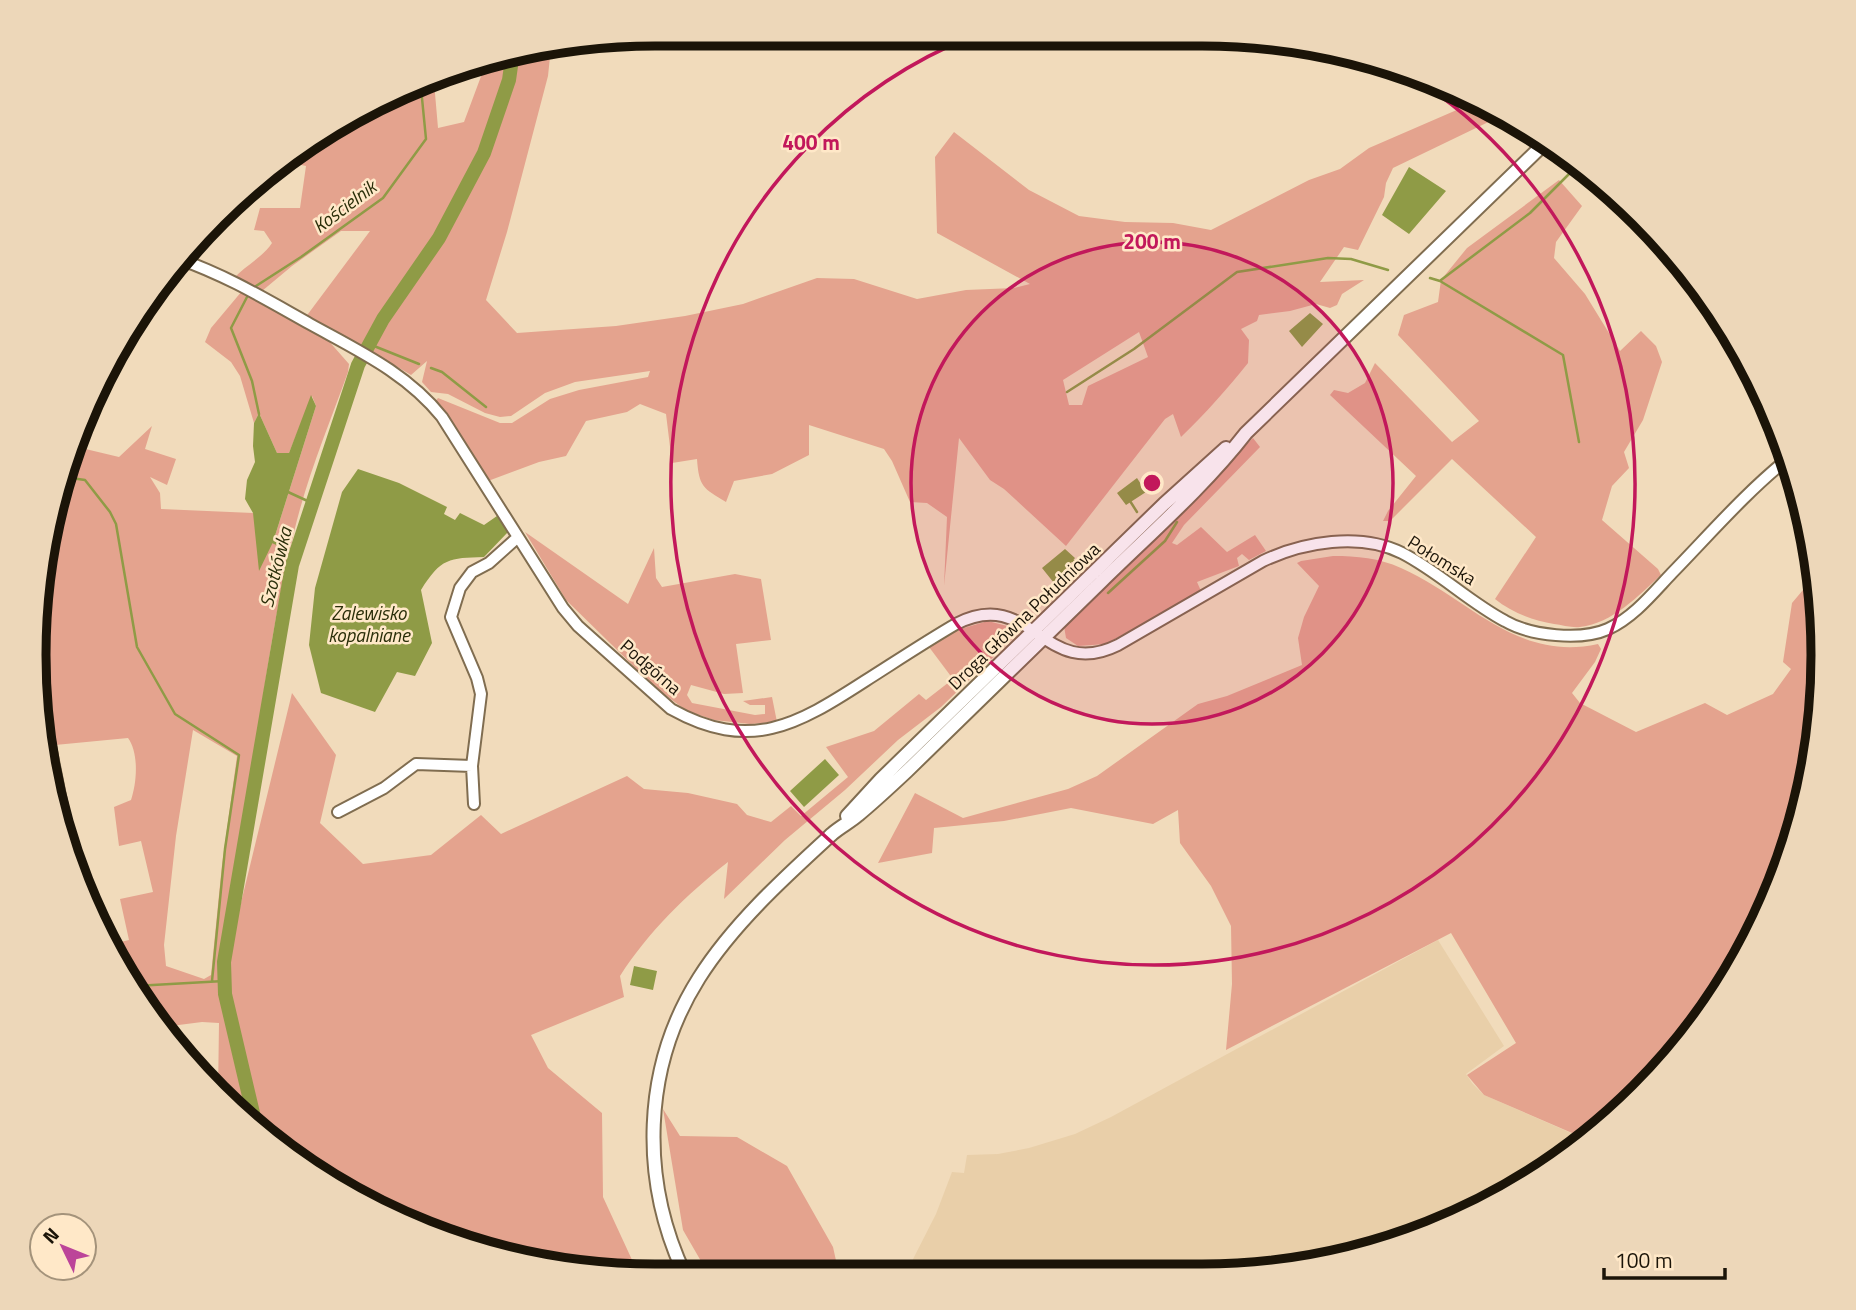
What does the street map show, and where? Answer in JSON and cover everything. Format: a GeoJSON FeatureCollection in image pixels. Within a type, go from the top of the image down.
{"type":"FeatureCollection","features":[{"type":"Feature","properties":{"kind":"main road","name":"Droga Główna Południowa"},"geometry":{"type":"LineString","coordinates":[[680,1264],[661,1210],[653,1148],[656,1096],[671,1035],[694,987],[719,951],[761,904],[834,833],[881,779],[1039,634],[1188,482],[1247,433],[1541,148]]}},
{"type":"Feature","properties":{"kind":"street","name":"Podgórna"},"geometry":{"type":"LineString","coordinates":[[190,262],[230,279],[377,361],[426,397],[442,416],[563,608],[578,626],[671,709],[686,717],[720,728],[762,731],[797,721],[813,714],[919,647]]}},
{"type":"Feature","properties":{"kind":"street","name":"Połomska"},"geometry":{"type":"LineString","coordinates":[[919,647],[963,620],[986,614],[1005,615],[1072,654],[1098,653],[1118,645],[1283,552],[1317,543],[1352,542],[1401,552],[1506,622],[1531,630],[1567,636],[1589,635],[1609,629],[1641,606],[1780,465]]}},
{"type":"Feature","properties":{"kind":"street"},"geometry":{"type":"LineString","coordinates":[[474,804],[472,766],[481,694],[451,617],[460,588],[472,572],[489,563],[518,537]]}},
{"type":"Feature","properties":{"kind":"street"},"geometry":{"type":"LineString","coordinates":[[338,812],[384,788],[416,764],[472,766]]}},
{"type":"Feature","properties":{"kind":"shaded area"},"geometry":{"type":"Polygon","coordinates":[[[550,55],[548,76],[486,300],[517,333],[616,326],[685,316],[743,304],[817,278],[854,279],[917,299],[966,290],[1014,288],[1030,284],[937,233],[935,157],[954,132],[1029,190],[1079,216],[1125,222],[1173,223],[1211,230],[1309,180],[1340,169],[1369,148],[1459,109],[1471,108],[1493,120],[1393,168],[1386,183],[1384,197],[1358,250],[1344,247],[1320,282],[1364,280],[1342,294],[1337,305],[1330,308],[1316,304],[1259,315],[1257,321],[1241,329],[1249,340],[1248,363],[1181,437],[1173,414],[1165,419],[1066,546],[1004,489],[990,480],[959,438],[944,586],[947,517],[927,503],[910,502],[884,449],[809,425],[809,455],[772,474],[734,481],[726,502],[704,486],[699,476],[697,459],[672,463],[666,414],[640,404],[627,412],[586,421],[566,456],[539,462],[488,481],[435,402],[438,398],[500,423],[512,423],[550,399],[579,390],[648,377],[650,371],[575,382],[545,393],[511,416],[500,417],[485,413],[448,394],[431,392],[422,382],[427,361],[411,375],[369,350],[305,318],[370,231],[341,231],[262,291],[234,278],[272,243],[264,231],[254,230],[260,208],[300,208],[306,166],[294,164],[350,127],[385,108],[434,87],[438,128],[464,122],[483,71],[550,55]],[[1139,332],[1063,380],[1069,405],[1082,405],[1088,386],[1148,357],[1139,332]]]}},
{"type":"Feature","properties":{"kind":"shaded area"},"geometry":{"type":"Polygon","coordinates":[[[1559,180],[1582,206],[1556,242],[1554,258],[1585,294],[1620,351],[1641,331],[1656,346],[1662,362],[1643,420],[1624,452],[1629,468],[1612,486],[1602,520],[1658,569],[1661,575],[1614,614],[1592,624],[1577,627],[1530,618],[1495,599],[1536,537],[1452,459],[1390,521],[1383,521],[1416,476],[1330,395],[1334,390],[1348,393],[1365,383],[1375,363],[1452,442],[1479,421],[1398,335],[1404,315],[1438,302],[1441,280],[1467,248],[1559,180]]]}},
{"type":"Feature","properties":{"kind":"shaded area"},"geometry":{"type":"Polygon","coordinates":[[[242,291],[327,339],[349,364],[305,491],[282,587],[220,971],[227,1019],[247,1107],[218,1080],[219,1023],[171,1026],[118,943],[129,940],[120,899],[153,892],[141,841],[119,846],[114,807],[131,800],[136,776],[132,744],[128,738],[55,745],[47,695],[47,615],[51,575],[66,497],[82,448],[119,457],[152,426],[145,449],[176,459],[167,485],[150,477],[160,493],[161,509],[253,513],[273,542],[316,406],[312,396],[289,453],[277,453],[259,413],[254,423],[240,376],[231,362],[205,342],[211,328],[242,291]],[[193,730],[176,836],[164,945],[166,966],[204,979],[211,975],[237,756],[193,730]]]}},
{"type":"Feature","properties":{"kind":"shaded area"},"geometry":{"type":"Polygon","coordinates":[[[1253,438],[1260,447],[1184,525],[1172,543],[1177,545],[1201,527],[1227,552],[1255,535],[1266,551],[1249,560],[1242,554],[1237,558],[1239,566],[1197,582],[1201,591],[1106,644],[1078,646],[1066,638],[1064,626],[1253,438]]]}},
{"type":"Feature","properties":{"kind":"shaded area"},"geometry":{"type":"Polygon","coordinates":[[[525,532],[628,604],[654,548],[656,578],[662,587],[735,574],[761,579],[771,640],[736,644],[743,693],[724,694],[691,685],[687,695],[692,703],[755,715],[765,714],[765,705],[750,705],[743,701],[772,697],[777,722],[750,724],[714,720],[687,711],[657,689],[566,600],[525,532]]]}},
{"type":"Feature","properties":{"kind":"shaded area"},"geometry":{"type":"Polygon","coordinates":[[[1351,556],[1384,562],[1426,581],[1517,636],[1542,644],[1568,647],[1598,644],[1601,649],[1595,662],[1572,693],[1580,703],[1636,732],[1705,703],[1727,715],[1773,694],[1791,669],[1783,662],[1792,603],[1806,586],[1811,655],[1805,735],[1790,811],[1784,818],[1787,822],[1778,852],[1771,859],[1774,863],[1764,888],[1729,960],[1685,1026],[1632,1086],[1577,1135],[1484,1095],[1467,1075],[1516,1043],[1451,933],[1226,1050],[1232,984],[1231,926],[1211,886],[1180,843],[1178,810],[1153,824],[1071,808],[1004,821],[934,828],[932,853],[878,863],[915,793],[963,818],[1068,789],[1097,776],[1198,704],[1227,696],[1302,665],[1298,638],[1304,617],[1319,586],[1297,563],[1351,556]]]}},
{"type":"Feature","properties":{"kind":"shaded area"},"geometry":{"type":"Polygon","coordinates":[[[988,621],[1007,626],[1013,638],[941,707],[898,740],[845,790],[785,840],[724,899],[728,862],[698,887],[656,929],[620,976],[624,997],[531,1035],[548,1068],[602,1113],[603,1197],[634,1263],[536,1253],[497,1244],[422,1218],[350,1183],[316,1162],[259,1118],[233,1016],[228,981],[230,948],[292,693],[336,755],[320,823],[363,864],[431,855],[481,815],[501,834],[627,776],[644,789],[688,793],[737,804],[747,815],[771,822],[791,806],[801,816],[848,777],[826,747],[874,731],[919,694],[926,700],[953,679],[929,647],[957,630],[988,621]]]}},
{"type":"Feature","properties":{"kind":"shaded area"},"geometry":{"type":"Polygon","coordinates":[[[1438,940],[1504,1046],[1466,1074],[1472,1083],[1484,1095],[1576,1135],[1540,1162],[1471,1202],[1397,1232],[1320,1253],[1241,1263],[911,1264],[936,1214],[952,1172],[964,1173],[967,1155],[998,1154],[1029,1148],[1075,1134],[1438,940]]]}},
{"type":"Feature","properties":{"kind":"shaded area"},"geometry":{"type":"Polygon","coordinates":[[[663,1109],[680,1136],[737,1137],[787,1166],[833,1247],[837,1264],[703,1264],[683,1230],[663,1109]]]}},
{"type":"Feature","properties":{"kind":"water"},"geometry":{"type":"Polygon","coordinates":[[[1409,167],[1446,191],[1409,234],[1382,215],[1409,167]]]}},
{"type":"Feature","properties":{"kind":"water"},"geometry":{"type":"Polygon","coordinates":[[[1310,313],[1323,324],[1302,347],[1289,331],[1310,313]]]}},
{"type":"Feature","properties":{"kind":"water"},"geometry":{"type":"Polygon","coordinates":[[[311,395],[316,406],[273,542],[259,571],[253,513],[245,499],[247,480],[255,462],[254,423],[259,413],[277,453],[289,453],[311,395]]]}},
{"type":"Feature","properties":{"kind":"water","name":"Zalewisko kopalniane"},"geometry":{"type":"Polygon","coordinates":[[[358,469],[399,483],[447,507],[444,514],[455,520],[460,513],[484,525],[497,516],[508,532],[484,557],[454,559],[440,566],[428,579],[421,590],[432,643],[415,676],[397,672],[375,712],[321,693],[309,645],[315,588],[342,492],[358,469]]]}},
{"type":"Feature","properties":{"kind":"water"},"geometry":{"type":"Polygon","coordinates":[[[1137,478],[1146,492],[1126,505],[1117,493],[1137,478]]]}},
{"type":"Feature","properties":{"kind":"water"},"geometry":{"type":"Polygon","coordinates":[[[1065,549],[1075,558],[1054,583],[1042,568],[1065,549]]]}},
{"type":"Feature","properties":{"kind":"water"},"geometry":{"type":"Polygon","coordinates":[[[825,759],[839,775],[804,807],[790,791],[825,759]]]}},
{"type":"Feature","properties":{"kind":"water"},"geometry":{"type":"Polygon","coordinates":[[[634,966],[657,971],[653,990],[630,985],[634,966]]]}},
{"type":"Feature","properties":{"kind":"waterway","name":"Szotkówka"},"geometry":{"type":"LineString","coordinates":[[253,1113],[225,994],[224,962],[292,565],[358,365],[383,319],[439,238],[484,153],[509,80],[511,63]]}},
{"type":"Feature","properties":{"kind":"waterway","name":"Kościelnik"},"geometry":{"type":"LineString","coordinates":[[256,286],[383,198],[426,139],[421,92]]}},
{"type":"Feature","properties":{"kind":"waterway"},"geometry":{"type":"LineString","coordinates":[[1441,280],[1530,213],[1572,171]]}},
{"type":"Feature","properties":{"kind":"waterway"},"geometry":{"type":"LineString","coordinates":[[1067,392],[1134,349],[1237,272],[1328,258],[1351,259],[1388,270]]}},
{"type":"Feature","properties":{"kind":"waterway"},"geometry":{"type":"LineString","coordinates":[[1430,278],[1440,281],[1563,355],[1579,442]]}},
{"type":"Feature","properties":{"kind":"waterway","name":"Kościelnik"},"geometry":{"type":"LineString","coordinates":[[247,297],[231,328],[252,381],[259,414]]}},
{"type":"Feature","properties":{"kind":"waterway"},"geometry":{"type":"LineString","coordinates":[[369,344],[419,364]]}},
{"type":"Feature","properties":{"kind":"waterway"},"geometry":{"type":"LineString","coordinates":[[431,368],[442,372],[486,407]]}},
{"type":"Feature","properties":{"kind":"waterway"},"geometry":{"type":"LineString","coordinates":[[72,478],[85,480],[116,524],[137,647],[175,714],[239,755],[225,849],[212,981]]}},
{"type":"Feature","properties":{"kind":"waterway","name":"Kościelnik"},"geometry":{"type":"LineString","coordinates":[[288,492],[312,503]]}},
{"type":"Feature","properties":{"kind":"waterway"},"geometry":{"type":"LineString","coordinates":[[1130,501],[1137,512]]}},
{"type":"Feature","properties":{"kind":"waterway"},"geometry":{"type":"LineString","coordinates":[[1108,593],[1165,541],[1177,522]]}},
{"type":"Feature","properties":{"kind":"waterway"},"geometry":{"type":"LineString","coordinates":[[273,542],[296,553]]}},
{"type":"Feature","properties":{"kind":"waterway"},"geometry":{"type":"LineString","coordinates":[[1073,561],[1082,564]]}},
{"type":"Feature","properties":{"kind":"waterway"},"geometry":{"type":"LineString","coordinates":[[143,986],[224,981]]}}]}
